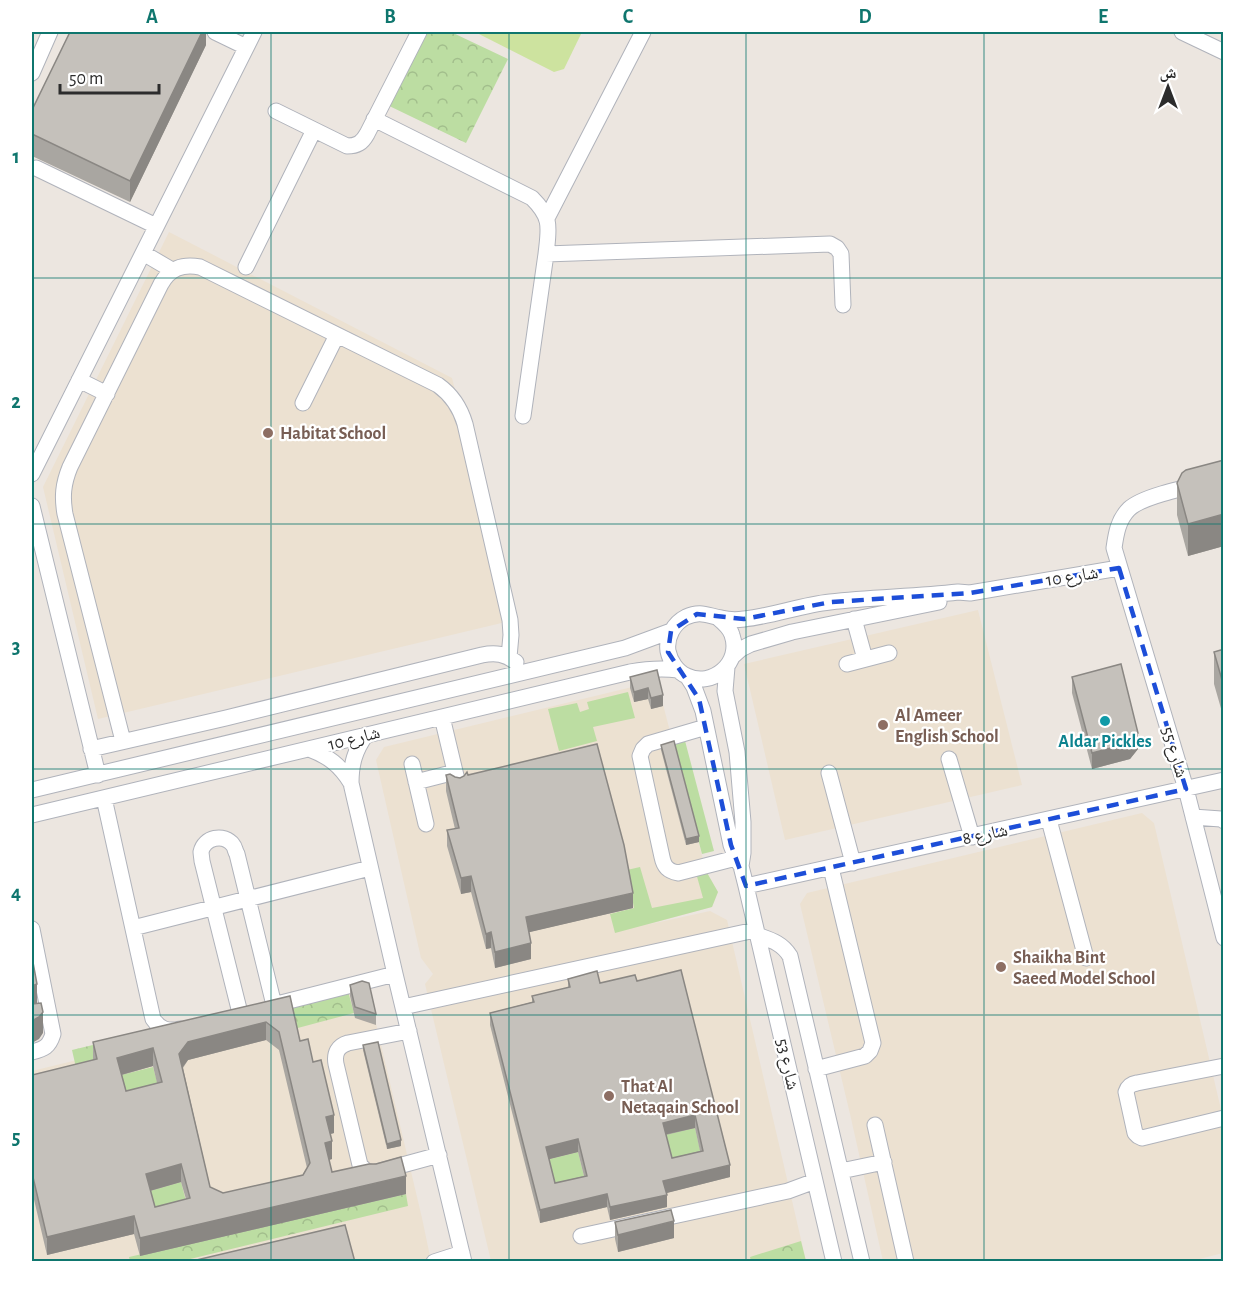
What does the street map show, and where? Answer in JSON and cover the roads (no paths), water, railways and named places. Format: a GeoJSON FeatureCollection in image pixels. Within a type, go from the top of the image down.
{"type":"FeatureCollection","features":[{"type":"Feature","properties":{"kind":"street"},"geometry":{"type":"LineString","coordinates":[[32,73],[50,32]]}},
{"type":"Feature","properties":{"kind":"street"},"geometry":{"type":"LineString","coordinates":[[215,32],[246,47]]}},
{"type":"Feature","properties":{"kind":"street"},"geometry":{"type":"LineString","coordinates":[[32,474],[254,32]]}},
{"type":"Feature","properties":{"kind":"street"},"geometry":{"type":"LineString","coordinates":[[276,111],[347,146],[356,146],[363,141],[419,32]]}},
{"type":"Feature","properties":{"kind":"street"},"geometry":{"type":"LineString","coordinates":[[547,218],[643,32]]}},
{"type":"Feature","properties":{"kind":"street"},"geometry":{"type":"LineString","coordinates":[[1182,32],[1224,52]]}},
{"type":"Feature","properties":{"kind":"street"},"geometry":{"type":"LineString","coordinates":[[374,119],[532,198],[542,208],[547,218],[546,254],[523,416]]}},
{"type":"Feature","properties":{"kind":"street"},"geometry":{"type":"LineString","coordinates":[[246,267],[314,130]]}},
{"type":"Feature","properties":{"kind":"street"},"geometry":{"type":"LineString","coordinates":[[36,168],[156,226]]}},
{"type":"Feature","properties":{"kind":"street"},"geometry":{"type":"LineString","coordinates":[[546,254],[830,244],[841,254],[843,305]]}},
{"type":"Feature","properties":{"kind":"street"},"geometry":{"type":"LineString","coordinates":[[143,253],[172,270]]}},
{"type":"Feature","properties":{"kind":"street"},"geometry":{"type":"LineString","coordinates":[[123,741],[63,502],[63,490],[66,478],[106,394],[165,276],[181,266],[200,267],[448,392],[456,402],[465,424],[510,620],[511,635],[508,657]]}},
{"type":"Feature","properties":{"kind":"street"},"geometry":{"type":"LineString","coordinates":[[303,404],[337,335]]}},
{"type":"Feature","properties":{"kind":"street"},"geometry":{"type":"LineString","coordinates":[[78,380],[106,394]]}},
{"type":"Feature","properties":{"kind":"street","name":"شارع 10"},"geometry":{"type":"LineString","coordinates":[[730,662],[741,649],[751,644],[792,632],[953,600],[970,593],[1119,568],[1114,548],[1117,528],[1128,510],[1150,498],[1224,479]]}},
{"type":"Feature","properties":{"kind":"street"},"geometry":{"type":"LineString","coordinates":[[32,506],[98,775]]}},
{"type":"Feature","properties":{"kind":"street","name":"شارع 55"},"geometry":{"type":"LineString","coordinates":[[1119,568],[1186,789],[1224,938]]}},
{"type":"Feature","properties":{"kind":"street","name":"شارع 10"},"geometry":{"type":"LineString","coordinates":[[718,618],[735,620],[753,618],[815,604],[958,592],[970,593]]}},
{"type":"Feature","properties":{"kind":"street"},"geometry":{"type":"LineString","coordinates":[[856,601],[863,609],[863,614],[857,619],[865,659]]}},
{"type":"Feature","properties":{"kind":"street"},"geometry":{"type":"LineString","coordinates":[[697,614],[708,614],[718,618],[727,625],[732,635],[734,646],[730,662],[719,674],[708,679],[697,679],[682,673],[672,662],[668,652],[671,632],[678,623],[697,614]]}},
{"type":"Feature","properties":{"kind":"street","name":"شارع 10"},"geometry":{"type":"LineString","coordinates":[[32,790],[625,648],[671,632]]}},
{"type":"Feature","properties":{"kind":"street"},"geometry":{"type":"LineString","coordinates":[[847,664],[889,653]]}},
{"type":"Feature","properties":{"kind":"street"},"geometry":{"type":"LineString","coordinates":[[91,748],[482,655],[500,654],[528,671]]}},
{"type":"Feature","properties":{"kind":"street","name":"شارع 53"},"geometry":{"type":"LineString","coordinates":[[730,662],[725,679],[725,692],[737,752],[743,822],[743,853],[738,862]]}},
{"type":"Feature","properties":{"kind":"street","name":"شارع 10"},"geometry":{"type":"LineString","coordinates":[[32,815],[630,672],[662,668],[682,673]]}},
{"type":"Feature","properties":{"kind":"street","name":"شارع 53"},"geometry":{"type":"LineString","coordinates":[[682,673],[699,699],[731,845],[746,886],[834,1262]]}},
{"type":"Feature","properties":{"kind":"street"},"geometry":{"type":"LineString","coordinates":[[416,782],[456,778],[442,717]]}},
{"type":"Feature","properties":{"kind":"street"},"geometry":{"type":"LineString","coordinates":[[706,727],[648,744],[640,756],[662,857],[664,865],[670,871],[678,873],[738,862]]}},
{"type":"Feature","properties":{"kind":"street"},"geometry":{"type":"LineString","coordinates":[[366,735],[354,758],[351,783],[463,1257],[434,1262]]}},
{"type":"Feature","properties":{"kind":"street"},"geometry":{"type":"LineString","coordinates":[[309,749],[334,761],[351,783]]}},
{"type":"Feature","properties":{"kind":"street"},"geometry":{"type":"LineString","coordinates":[[949,759],[972,837]]}},
{"type":"Feature","properties":{"kind":"street"},"geometry":{"type":"LineString","coordinates":[[412,764],[426,824]]}},
{"type":"Feature","properties":{"kind":"street"},"geometry":{"type":"LineString","coordinates":[[829,773],[853,863]]}},
{"type":"Feature","properties":{"kind":"street","name":"شارع 8"},"geometry":{"type":"LineString","coordinates":[[746,886],[1224,780]]}},
{"type":"Feature","properties":{"kind":"street"},"geometry":{"type":"LineString","coordinates":[[104,798],[153,1019],[157,1025],[172,1031],[189,1026]]}},
{"type":"Feature","properties":{"kind":"street"},"geometry":{"type":"LineString","coordinates":[[1193,817],[1224,821]]}},
{"type":"Feature","properties":{"kind":"street"},"geometry":{"type":"LineString","coordinates":[[1049,820],[1086,958]]}},
{"type":"Feature","properties":{"kind":"street"},"geometry":{"type":"LineString","coordinates":[[214,838],[225,838],[233,844],[248,898],[251,1010],[213,907],[201,852],[206,843],[214,838]]}},
{"type":"Feature","properties":{"kind":"street"},"geometry":{"type":"LineString","coordinates":[[133,928],[370,868]]}},
{"type":"Feature","properties":{"kind":"street"},"geometry":{"type":"LineString","coordinates":[[816,1069],[865,1056],[873,1043],[831,868]]}},
{"type":"Feature","properties":{"kind":"street"},"geometry":{"type":"LineString","coordinates":[[32,929],[53,1034],[50,1042],[44,1048],[32,1052]]}},
{"type":"Feature","properties":{"kind":"street"},"geometry":{"type":"LineString","coordinates":[[403,1007],[756,932],[780,944],[790,956],[862,1262]]}},
{"type":"Feature","properties":{"kind":"street"},"geometry":{"type":"LineString","coordinates":[[251,1010],[395,974]]}},
{"type":"Feature","properties":{"kind":"street"},"geometry":{"type":"LineString","coordinates":[[32,1017],[48,1013]]}},
{"type":"Feature","properties":{"kind":"street"},"geometry":{"type":"LineString","coordinates":[[409,1030],[348,1043],[341,1045],[337,1050],[336,1064],[360,1165],[366,1171],[373,1173],[439,1155]]}},
{"type":"Feature","properties":{"kind":"street"},"geometry":{"type":"LineString","coordinates":[[1224,1066],[1132,1084],[1126,1092],[1135,1133],[1138,1136],[1224,1118]]}},
{"type":"Feature","properties":{"kind":"street"},"geometry":{"type":"LineString","coordinates":[[801,1121],[822,1095]]}},
{"type":"Feature","properties":{"kind":"street"},"geometry":{"type":"LineString","coordinates":[[875,1125],[906,1262]]}},
{"type":"Feature","properties":{"kind":"street"},"geometry":{"type":"LineString","coordinates":[[841,1172],[884,1162]]}},
{"type":"Feature","properties":{"kind":"street"},"geometry":{"type":"LineString","coordinates":[[581,1236],[788,1191],[815,1181]]}},
{"type":"Feature","properties":{"kind":"place","name":"Habitat School"},"geometry":{"type":"Point","coordinates":[268,433]}},
{"type":"Feature","properties":{"kind":"place","name":"Aldar Pickles"},"geometry":{"type":"Point","coordinates":[1105,721]}},
{"type":"Feature","properties":{"kind":"place","name":"Al Ameer English School"},"geometry":{"type":"Point","coordinates":[883,725]}},
{"type":"Feature","properties":{"kind":"place","name":"Shaikha Bint Saeed Model School"},"geometry":{"type":"Point","coordinates":[1001,967]}},
{"type":"Feature","properties":{"kind":"place","name":"That Al Netaqain School"},"geometry":{"type":"Point","coordinates":[609,1096]}}]}
